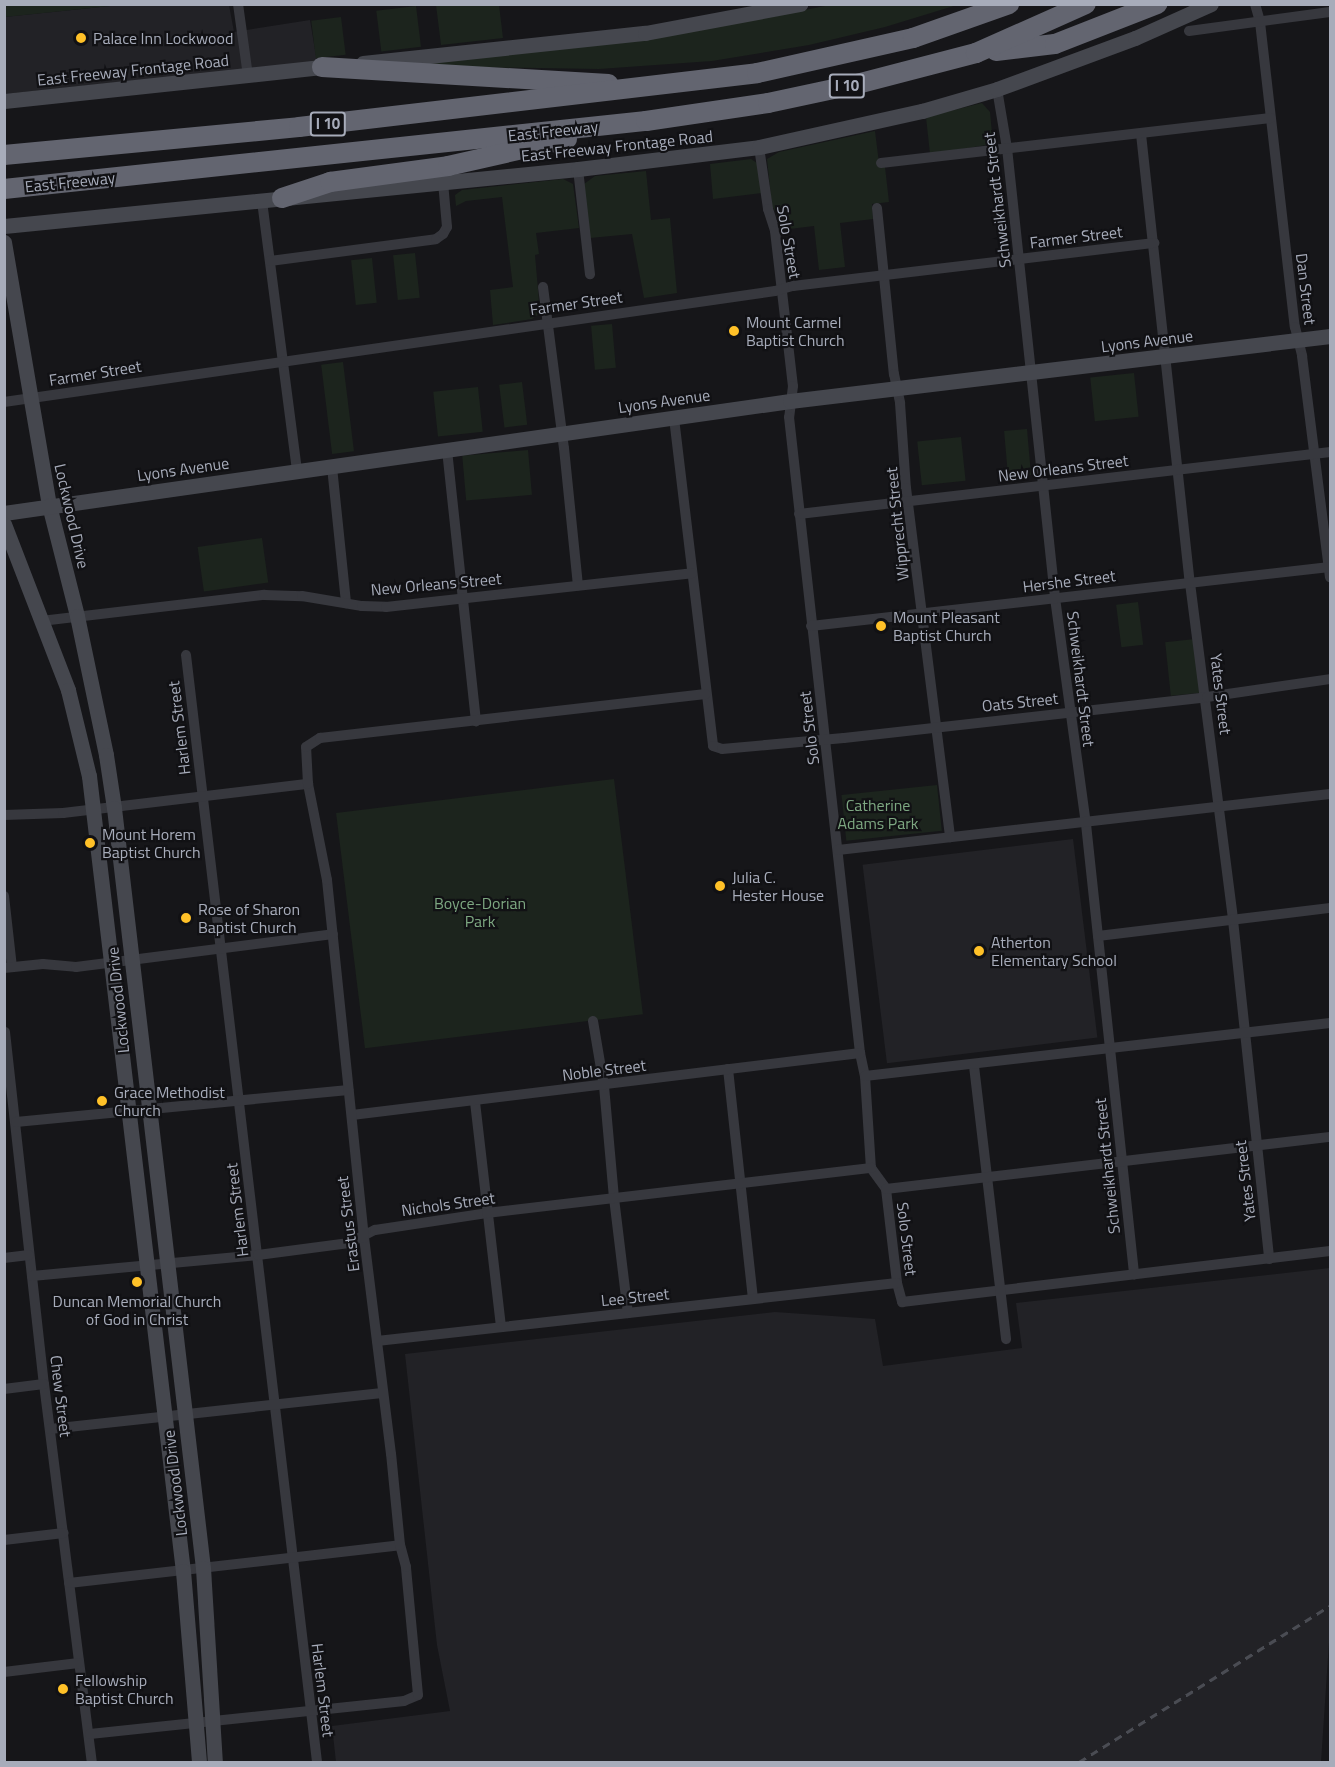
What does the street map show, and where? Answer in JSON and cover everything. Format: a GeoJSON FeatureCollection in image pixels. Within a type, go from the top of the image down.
{"type":"FeatureCollection","features":[{"type":"Feature","properties":{"kind":"highway"},"geometry":{"type":"LineString","coordinates":[[913,38],[945,14],[971,4]]}},
{"type":"Feature","properties":{"kind":"highway","name":"East Freeway"},"geometry":{"type":"LineString","coordinates":[[4,154],[299,127],[650,88],[800,66],[913,38],[1009,4]]}},
{"type":"Feature","properties":{"kind":"highway","name":"East Freeway"},"geometry":{"type":"LineString","coordinates":[[4,189],[646,121],[768,103],[857,84],[976,53],[1086,4]]}},
{"type":"Feature","properties":{"kind":"highway"},"geometry":{"type":"LineString","coordinates":[[976,53],[1055,44],[1157,4]]}},
{"type":"Feature","properties":{"kind":"highway"},"geometry":{"type":"LineString","coordinates":[[322,68],[579,81],[650,88]]}},
{"type":"Feature","properties":{"kind":"highway"},"geometry":{"type":"LineString","coordinates":[[282,198],[330,182],[448,166],[646,121]]}},
{"type":"Feature","properties":{"kind":"main road","name":"East Freeway Frontage Road"},"geometry":{"type":"LineString","coordinates":[[4,101],[645,33],[800,4]]}},
{"type":"Feature","properties":{"kind":"main road","name":"East Freeway Frontage Road"},"geometry":{"type":"LineString","coordinates":[[4,226],[578,169],[759,147],[922,111],[997,89],[1124,43],[1211,4]]}},
{"type":"Feature","properties":{"kind":"main road","name":"Lockwood Drive"},"geometry":{"type":"LineString","coordinates":[[4,242],[49,505],[77,616],[106,755],[114,808],[203,1568],[215,1762]]}},
{"type":"Feature","properties":{"kind":"main road","name":"Lyons Avenue"},"geometry":{"type":"LineString","coordinates":[[4,513],[790,401],[1330,336]]}},
{"type":"Feature","properties":{"kind":"main road","name":"Lockwood Drive"},"geometry":{"type":"LineString","coordinates":[[4,524],[76,715],[94,810],[183,1570],[199,1762]]}},
{"type":"Feature","properties":{"kind":"street"},"geometry":{"type":"LineString","coordinates":[[238,4],[248,76]]}},
{"type":"Feature","properties":{"kind":"street","name":"Dan Street"},"geometry":{"type":"LineString","coordinates":[[1255,4],[1260,21],[1270,118],[1330,571]]}},
{"type":"Feature","properties":{"kind":"street"},"geometry":{"type":"LineString","coordinates":[[1189,31],[1330,12]]}},
{"type":"Feature","properties":{"kind":"street","name":"Schweikhardt Street"},"geometry":{"type":"LineString","coordinates":[[997,89],[1007,148],[1020,259],[1055,598],[1086,824],[1134,1274]]}},
{"type":"Feature","properties":{"kind":"street"},"geometry":{"type":"LineString","coordinates":[[881,163],[1270,118]]}},
{"type":"Feature","properties":{"kind":"street","name":"Yates Street"},"geometry":{"type":"LineString","coordinates":[[1141,134],[1190,583],[1207,697],[1233,920],[1269,1259]]}},
{"type":"Feature","properties":{"kind":"street","name":"Solo Street"},"geometry":{"type":"LineString","coordinates":[[759,147],[768,209],[775,231],[793,386],[789,417],[860,1053],[865,1076],[871,1168],[886,1189],[897,1283],[902,1302],[1001,1290]]}},
{"type":"Feature","properties":{"kind":"street"},"geometry":{"type":"LineString","coordinates":[[578,169],[590,274]]}},
{"type":"Feature","properties":{"kind":"street"},"geometry":{"type":"LineString","coordinates":[[270,261],[436,239],[447,227],[443,182]]}},
{"type":"Feature","properties":{"kind":"street"},"geometry":{"type":"LineString","coordinates":[[262,201],[297,472]]}},
{"type":"Feature","properties":{"kind":"street","name":"Wipprecht Street"},"geometry":{"type":"LineString","coordinates":[[877,208],[894,374],[898,387],[908,501],[950,837]]}},
{"type":"Feature","properties":{"kind":"street","name":"Farmer Street"},"geometry":{"type":"LineString","coordinates":[[4,402],[782,288],[1154,243]]}},
{"type":"Feature","properties":{"kind":"street"},"geometry":{"type":"LineString","coordinates":[[543,287],[578,585]]}},
{"type":"Feature","properties":{"kind":"street"},"geometry":{"type":"LineString","coordinates":[[447,450],[476,721],[706,694],[674,418]]}},
{"type":"Feature","properties":{"kind":"street","name":"New Orleans Street"},"geometry":{"type":"LineString","coordinates":[[799,514],[1330,452]]}},
{"type":"Feature","properties":{"kind":"street"},"geometry":{"type":"LineString","coordinates":[[332,467],[346,603]]}},
{"type":"Feature","properties":{"kind":"street","name":"Hershe Street"},"geometry":{"type":"LineString","coordinates":[[812,626],[1190,583],[1330,571]]}},
{"type":"Feature","properties":{"kind":"street","name":"New Orleans Street"},"geometry":{"type":"LineString","coordinates":[[40,621],[264,595],[302,596],[386,607],[692,573]]}},
{"type":"Feature","properties":{"kind":"street","name":"Harlem Street"},"geometry":{"type":"LineString","coordinates":[[186,655],[317,1762]]}},
{"type":"Feature","properties":{"kind":"street","name":"Oats Street"},"geometry":{"type":"LineString","coordinates":[[706,694],[713,746],[722,749],[825,740],[1207,697],[1330,679]]}},
{"type":"Feature","properties":{"kind":"street","name":"Erastus Street"},"geometry":{"type":"LineString","coordinates":[[311,1710],[404,1701],[418,1695],[406,1567],[400,1545],[364,1238],[323,850],[308,783],[305,751],[309,742],[320,738],[476,721]]}},
{"type":"Feature","properties":{"kind":"street"},"geometry":{"type":"LineString","coordinates":[[4,815],[114,808],[308,783]]}},
{"type":"Feature","properties":{"kind":"street"},"geometry":{"type":"LineString","coordinates":[[838,850],[1086,824],[1330,794]]}},
{"type":"Feature","properties":{"kind":"street"},"geometry":{"type":"LineString","coordinates":[[4,896],[8,968],[43,964],[76,967],[131,958],[333,934]]}},
{"type":"Feature","properties":{"kind":"street"},"geometry":{"type":"LineString","coordinates":[[1098,936],[1330,908]]}},
{"type":"Feature","properties":{"kind":"street"},"geometry":{"type":"LineString","coordinates":[[593,1021],[603,1086],[628,1312]]}},
{"type":"Feature","properties":{"kind":"street"},"geometry":{"type":"LineString","coordinates":[[865,1076],[974,1066],[1330,1023]]}},
{"type":"Feature","properties":{"kind":"street","name":"Chew Street"},"geometry":{"type":"LineString","coordinates":[[5,1032],[8,1103],[16,1122],[44,1384],[92,1762]]}},
{"type":"Feature","properties":{"kind":"street","name":"Noble Street"},"geometry":{"type":"LineString","coordinates":[[352,1115],[475,1102],[860,1053]]}},
{"type":"Feature","properties":{"kind":"street"},"geometry":{"type":"LineString","coordinates":[[974,1066],[1006,1339]]}},
{"type":"Feature","properties":{"kind":"street"},"geometry":{"type":"LineString","coordinates":[[728,1069],[753,1298]]}},
{"type":"Feature","properties":{"kind":"street"},"geometry":{"type":"LineString","coordinates":[[16,1122],[348,1090]]}},
{"type":"Feature","properties":{"kind":"street"},"geometry":{"type":"LineString","coordinates":[[475,1102],[501,1327]]}},
{"type":"Feature","properties":{"kind":"street"},"geometry":{"type":"LineString","coordinates":[[886,1189],[1330,1137]]}},
{"type":"Feature","properties":{"kind":"street","name":"Nichols Street"},"geometry":{"type":"LineString","coordinates":[[32,1276],[258,1255],[349,1243],[364,1238],[375,1230],[487,1213],[871,1168]]}},
{"type":"Feature","properties":{"kind":"street"},"geometry":{"type":"LineString","coordinates":[[1001,1290],[1330,1251]]}},
{"type":"Feature","properties":{"kind":"street"},"geometry":{"type":"LineString","coordinates":[[4,1258],[29,1255]]}},
{"type":"Feature","properties":{"kind":"street","name":"Lee Street"},"geometry":{"type":"LineString","coordinates":[[377,1341],[897,1283]]}},
{"type":"Feature","properties":{"kind":"street"},"geometry":{"type":"LineString","coordinates":[[4,1389],[44,1384]]}},
{"type":"Feature","properties":{"kind":"street"},"geometry":{"type":"LineString","coordinates":[[50,1429],[382,1393]]}},
{"type":"Feature","properties":{"kind":"street"},"geometry":{"type":"LineString","coordinates":[[4,1540],[64,1533]]}},
{"type":"Feature","properties":{"kind":"street"},"geometry":{"type":"LineString","coordinates":[[69,1582],[400,1545]]}},
{"type":"Feature","properties":{"kind":"street"},"geometry":{"type":"LineString","coordinates":[[4,1672],[78,1663]]}},
{"type":"Feature","properties":{"kind":"street"},"geometry":{"type":"LineString","coordinates":[[90,1734],[311,1710]]}},
{"type":"Feature","properties":{"kind":"shaded area"},"geometry":{"type":"Polygon","coordinates":[[[120,5],[229,5],[234,32],[310,20],[317,62],[4,94],[4,17],[120,5]]]}},
{"type":"Feature","properties":{"kind":"shaded area","name":"Atherton Elementary School"},"geometry":{"type":"Polygon","coordinates":[[[1073,839],[1097,1038],[887,1063],[863,865],[1073,839]]]}},
{"type":"Feature","properties":{"kind":"shaded area"},"geometry":{"type":"Polygon","coordinates":[[[1330,1268],[1330,1627],[1321,1762],[336,1762],[332,1726],[450,1711],[437,1645],[405,1354],[775,1312],[875,1319],[883,1366],[1022,1348],[1016,1303],[1330,1268]]]}},
{"type":"Feature","properties":{"kind":"green space"},"geometry":{"type":"Polygon","coordinates":[[[5,4],[119,4],[119,5],[5,17],[5,4]]]}},
{"type":"Feature","properties":{"kind":"green space"},"geometry":{"type":"Polygon","coordinates":[[[436,5],[499,5],[503,38],[441,45],[436,5]]]}},
{"type":"Feature","properties":{"kind":"green space"},"geometry":{"type":"Polygon","coordinates":[[[830,5],[957,5],[885,27],[809,45],[712,61],[599,69],[403,66],[696,31],[830,5]]]}},
{"type":"Feature","properties":{"kind":"green space"},"geometry":{"type":"Polygon","coordinates":[[[416,6],[421,47],[381,52],[376,11],[416,6]]]}},
{"type":"Feature","properties":{"kind":"green space"},"geometry":{"type":"Polygon","coordinates":[[[341,17],[346,55],[316,58],[311,21],[341,17]]]}},
{"type":"Feature","properties":{"kind":"green space"},"geometry":{"type":"Polygon","coordinates":[[[982,103],[990,112],[993,144],[930,154],[926,117],[982,103]]]}},
{"type":"Feature","properties":{"kind":"green space"},"geometry":{"type":"Polygon","coordinates":[[[875,131],[879,163],[885,167],[889,202],[872,204],[873,219],[840,223],[845,267],[819,270],[814,226],[781,230],[779,218],[772,206],[767,159],[779,152],[875,131]]]}},
{"type":"Feature","properties":{"kind":"green space"},"geometry":{"type":"Polygon","coordinates":[[[751,159],[757,163],[762,193],[713,199],[710,164],[751,159]]]}},
{"type":"Feature","properties":{"kind":"green space"},"geometry":{"type":"Polygon","coordinates":[[[646,171],[651,220],[670,218],[677,293],[644,298],[632,234],[590,238],[584,184],[595,176],[646,171]]]}},
{"type":"Feature","properties":{"kind":"green space"},"geometry":{"type":"Polygon","coordinates":[[[563,179],[573,184],[579,228],[536,233],[539,254],[535,255],[540,313],[532,319],[493,325],[490,290],[513,287],[502,197],[466,201],[456,206],[455,195],[462,190],[563,179]]]}},
{"type":"Feature","properties":{"kind":"green space"},"geometry":{"type":"Polygon","coordinates":[[[415,253],[420,298],[398,300],[393,255],[415,253]]]}},
{"type":"Feature","properties":{"kind":"green space"},"geometry":{"type":"Polygon","coordinates":[[[372,258],[377,303],[356,305],[351,260],[372,258]]]}},
{"type":"Feature","properties":{"kind":"green space"},"geometry":{"type":"Polygon","coordinates":[[[612,324],[616,368],[595,370],[591,326],[612,324]]]}},
{"type":"Feature","properties":{"kind":"green space"},"geometry":{"type":"Polygon","coordinates":[[[343,362],[354,451],[332,454],[321,365],[343,362]]]}},
{"type":"Feature","properties":{"kind":"green space"},"geometry":{"type":"Polygon","coordinates":[[[1134,373],[1139,417],[1095,421],[1090,378],[1134,373]]]}},
{"type":"Feature","properties":{"kind":"green space"},"geometry":{"type":"Polygon","coordinates":[[[522,382],[527,425],[504,427],[499,385],[522,382]]]}},
{"type":"Feature","properties":{"kind":"green space"},"geometry":{"type":"Polygon","coordinates":[[[478,387],[483,432],[438,436],[433,392],[478,387]]]}},
{"type":"Feature","properties":{"kind":"green space"},"geometry":{"type":"Polygon","coordinates":[[[1027,429],[1031,475],[1008,477],[1004,431],[1027,429]]]}},
{"type":"Feature","properties":{"kind":"green space"},"geometry":{"type":"Polygon","coordinates":[[[961,437],[966,481],[922,485],[917,442],[961,437]]]}},
{"type":"Feature","properties":{"kind":"green space"},"geometry":{"type":"Polygon","coordinates":[[[528,450],[532,495],[466,501],[462,456],[528,450]]]}},
{"type":"Feature","properties":{"kind":"green space"},"geometry":{"type":"Polygon","coordinates":[[[262,538],[268,583],[204,592],[198,547],[262,538]]]}},
{"type":"Feature","properties":{"kind":"green space"},"geometry":{"type":"Polygon","coordinates":[[[1138,602],[1143,645],[1121,647],[1116,605],[1138,602]]]}},
{"type":"Feature","properties":{"kind":"green space"},"geometry":{"type":"Polygon","coordinates":[[[1195,639],[1201,693],[1171,696],[1165,642],[1195,639]]]}},
{"type":"Feature","properties":{"kind":"green space","name":"Boyce-Dorian Park"},"geometry":{"type":"Polygon","coordinates":[[[614,779],[643,1014],[365,1048],[336,813],[614,779]]]}},
{"type":"Feature","properties":{"kind":"green space","name":"Catherine Adams Park"},"geometry":{"type":"Polygon","coordinates":[[[937,785],[942,831],[846,841],[842,795],[937,785]]]}},
{"type":"Feature","properties":{"kind":"railway"},"geometry":{"type":"LineString","coordinates":[[1079,1762],[1330,1606]]}},
{"type":"Feature","properties":{"kind":"place","name":"Palace Inn Lockwood"},"geometry":{"type":"Point","coordinates":[81,38]}},
{"type":"Feature","properties":{"kind":"place","name":"Mount Carmel Baptist Church"},"geometry":{"type":"Point","coordinates":[734,331]}},
{"type":"Feature","properties":{"kind":"place","name":"Mount Pleasant Baptist Church"},"geometry":{"type":"Point","coordinates":[881,626]}},
{"type":"Feature","properties":{"kind":"place","name":"Mount Horem Baptist Church"},"geometry":{"type":"Point","coordinates":[90,843]}},
{"type":"Feature","properties":{"kind":"place","name":"Julia C. Hester House"},"geometry":{"type":"Point","coordinates":[720,886]}},
{"type":"Feature","properties":{"kind":"place","name":"Rose of Sharon Baptist Church"},"geometry":{"type":"Point","coordinates":[186,918]}},
{"type":"Feature","properties":{"kind":"place","name":"Atherton Elementary School"},"geometry":{"type":"Point","coordinates":[979,951]}},
{"type":"Feature","properties":{"kind":"place","name":"Grace Methodist Church"},"geometry":{"type":"Point","coordinates":[102,1101]}},
{"type":"Feature","properties":{"kind":"place","name":"Duncan Memorial Church of God in Christ"},"geometry":{"type":"Point","coordinates":[137,1282]}},
{"type":"Feature","properties":{"kind":"place","name":"Fellowship Baptist Church"},"geometry":{"type":"Point","coordinates":[63,1689]}}]}
